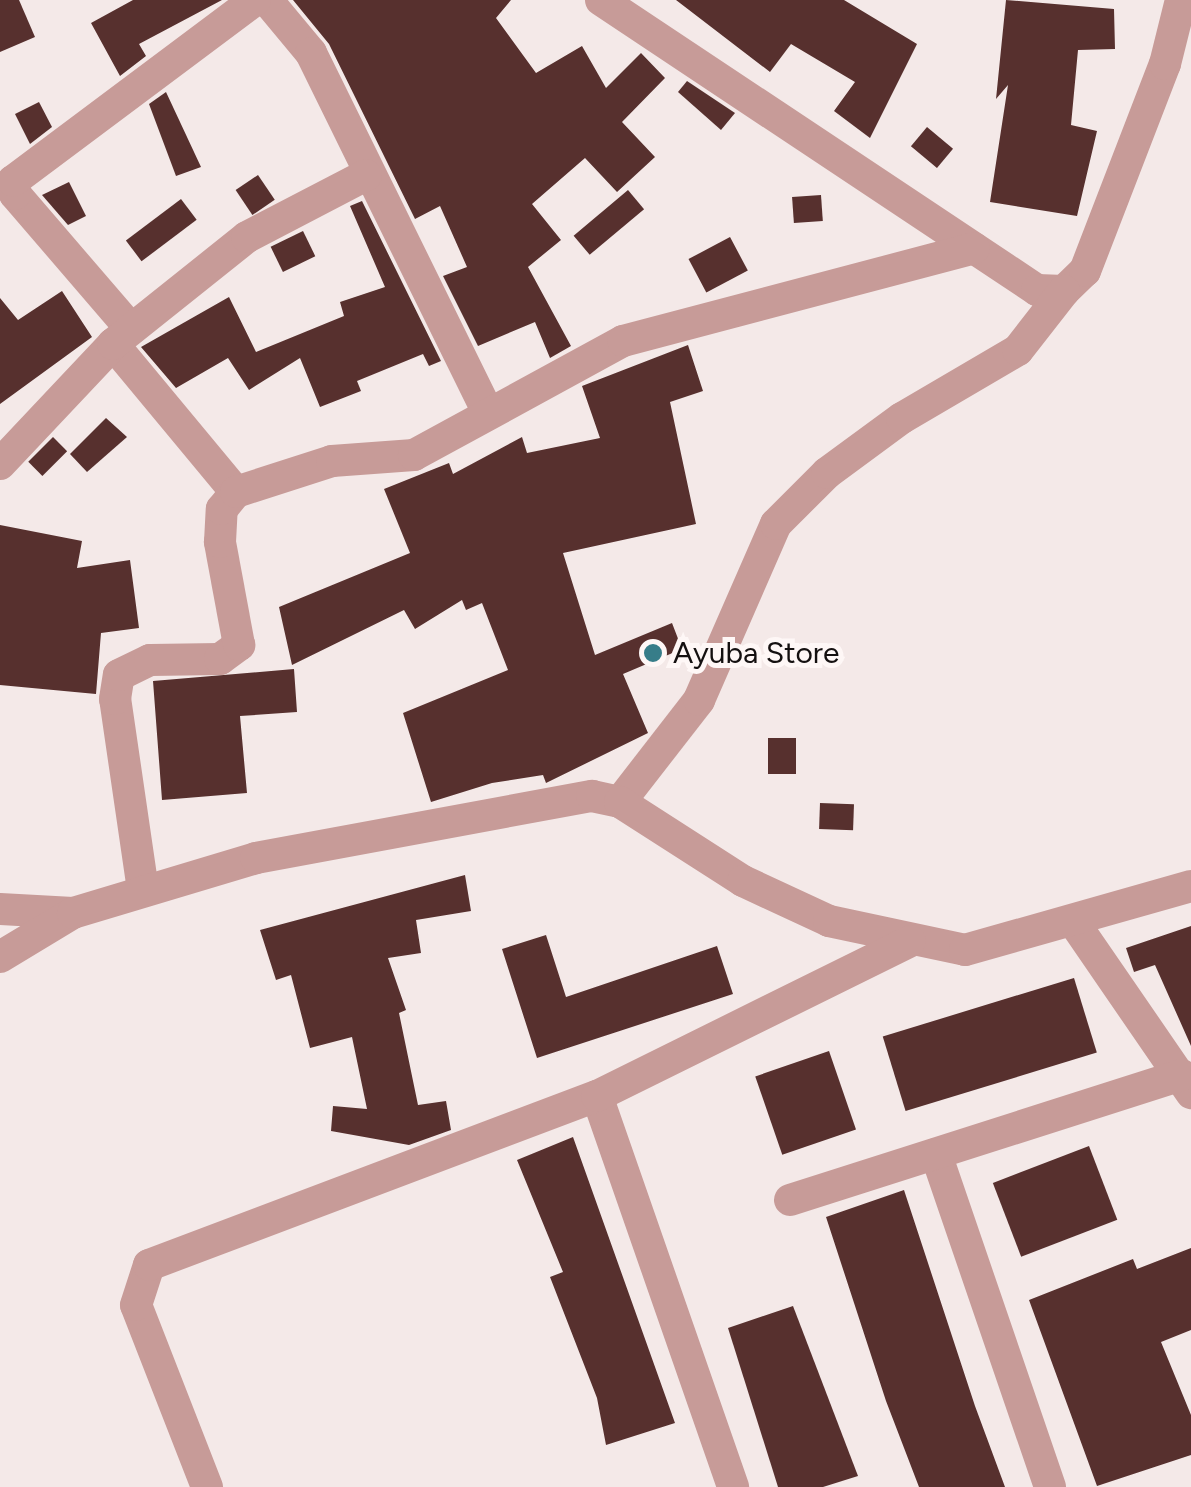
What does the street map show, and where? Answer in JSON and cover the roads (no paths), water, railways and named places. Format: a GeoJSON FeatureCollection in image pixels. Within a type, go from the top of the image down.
{"type":"FeatureCollection","features":[{"type":"Feature","properties":{"kind":"street"},"geometry":{"type":"LineString","coordinates":[[236,492],[15,194],[13,181],[255,0]]}},
{"type":"Feature","properties":{"kind":"street"},"geometry":{"type":"LineString","coordinates":[[267,0],[311,53],[366,174],[490,414]]}},
{"type":"Feature","properties":{"kind":"street"},"geometry":{"type":"LineString","coordinates":[[600,0],[1037,290],[1064,291]]}},
{"type":"Feature","properties":{"kind":"street"},"geometry":{"type":"LineString","coordinates":[[620,802],[699,700],[776,524],[827,473],[902,418],[1018,350],[1084,270],[1165,64],[1181,0]]}},
{"type":"Feature","properties":{"kind":"street"},"geometry":{"type":"LineString","coordinates":[[0,464],[122,336],[247,236],[366,174]]}},
{"type":"Feature","properties":{"kind":"street"},"geometry":{"type":"LineString","coordinates":[[142,890],[115,699],[119,675],[150,660],[220,659],[239,645],[220,531],[222,509],[236,492],[332,461],[414,455],[622,341],[974,248]]}},
{"type":"Feature","properties":{"kind":"street"},"geometry":{"type":"LineString","coordinates":[[0,957],[73,914],[256,858],[592,796],[620,802],[743,881],[829,921],[965,950],[1191,886]]}},
{"type":"Feature","properties":{"kind":"street"},"geometry":{"type":"LineString","coordinates":[[0,909],[73,914]]}},
{"type":"Feature","properties":{"kind":"street"},"geometry":{"type":"LineString","coordinates":[[790,1200],[936,1154],[1186,1084],[1073,921]]}},
{"type":"Feature","properties":{"kind":"street"},"geometry":{"type":"LineString","coordinates":[[207,1487],[136,1305],[149,1265],[596,1096],[910,941]]}},
{"type":"Feature","properties":{"kind":"street"},"geometry":{"type":"LineString","coordinates":[[596,1096],[733,1487]]}},
{"type":"Feature","properties":{"kind":"street"},"geometry":{"type":"LineString","coordinates":[[936,1154],[1050,1487]]}},
{"type":"Feature","properties":{"kind":"place","name":"Ayuba Store"},"geometry":{"type":"Point","coordinates":[653,653]}}]}
